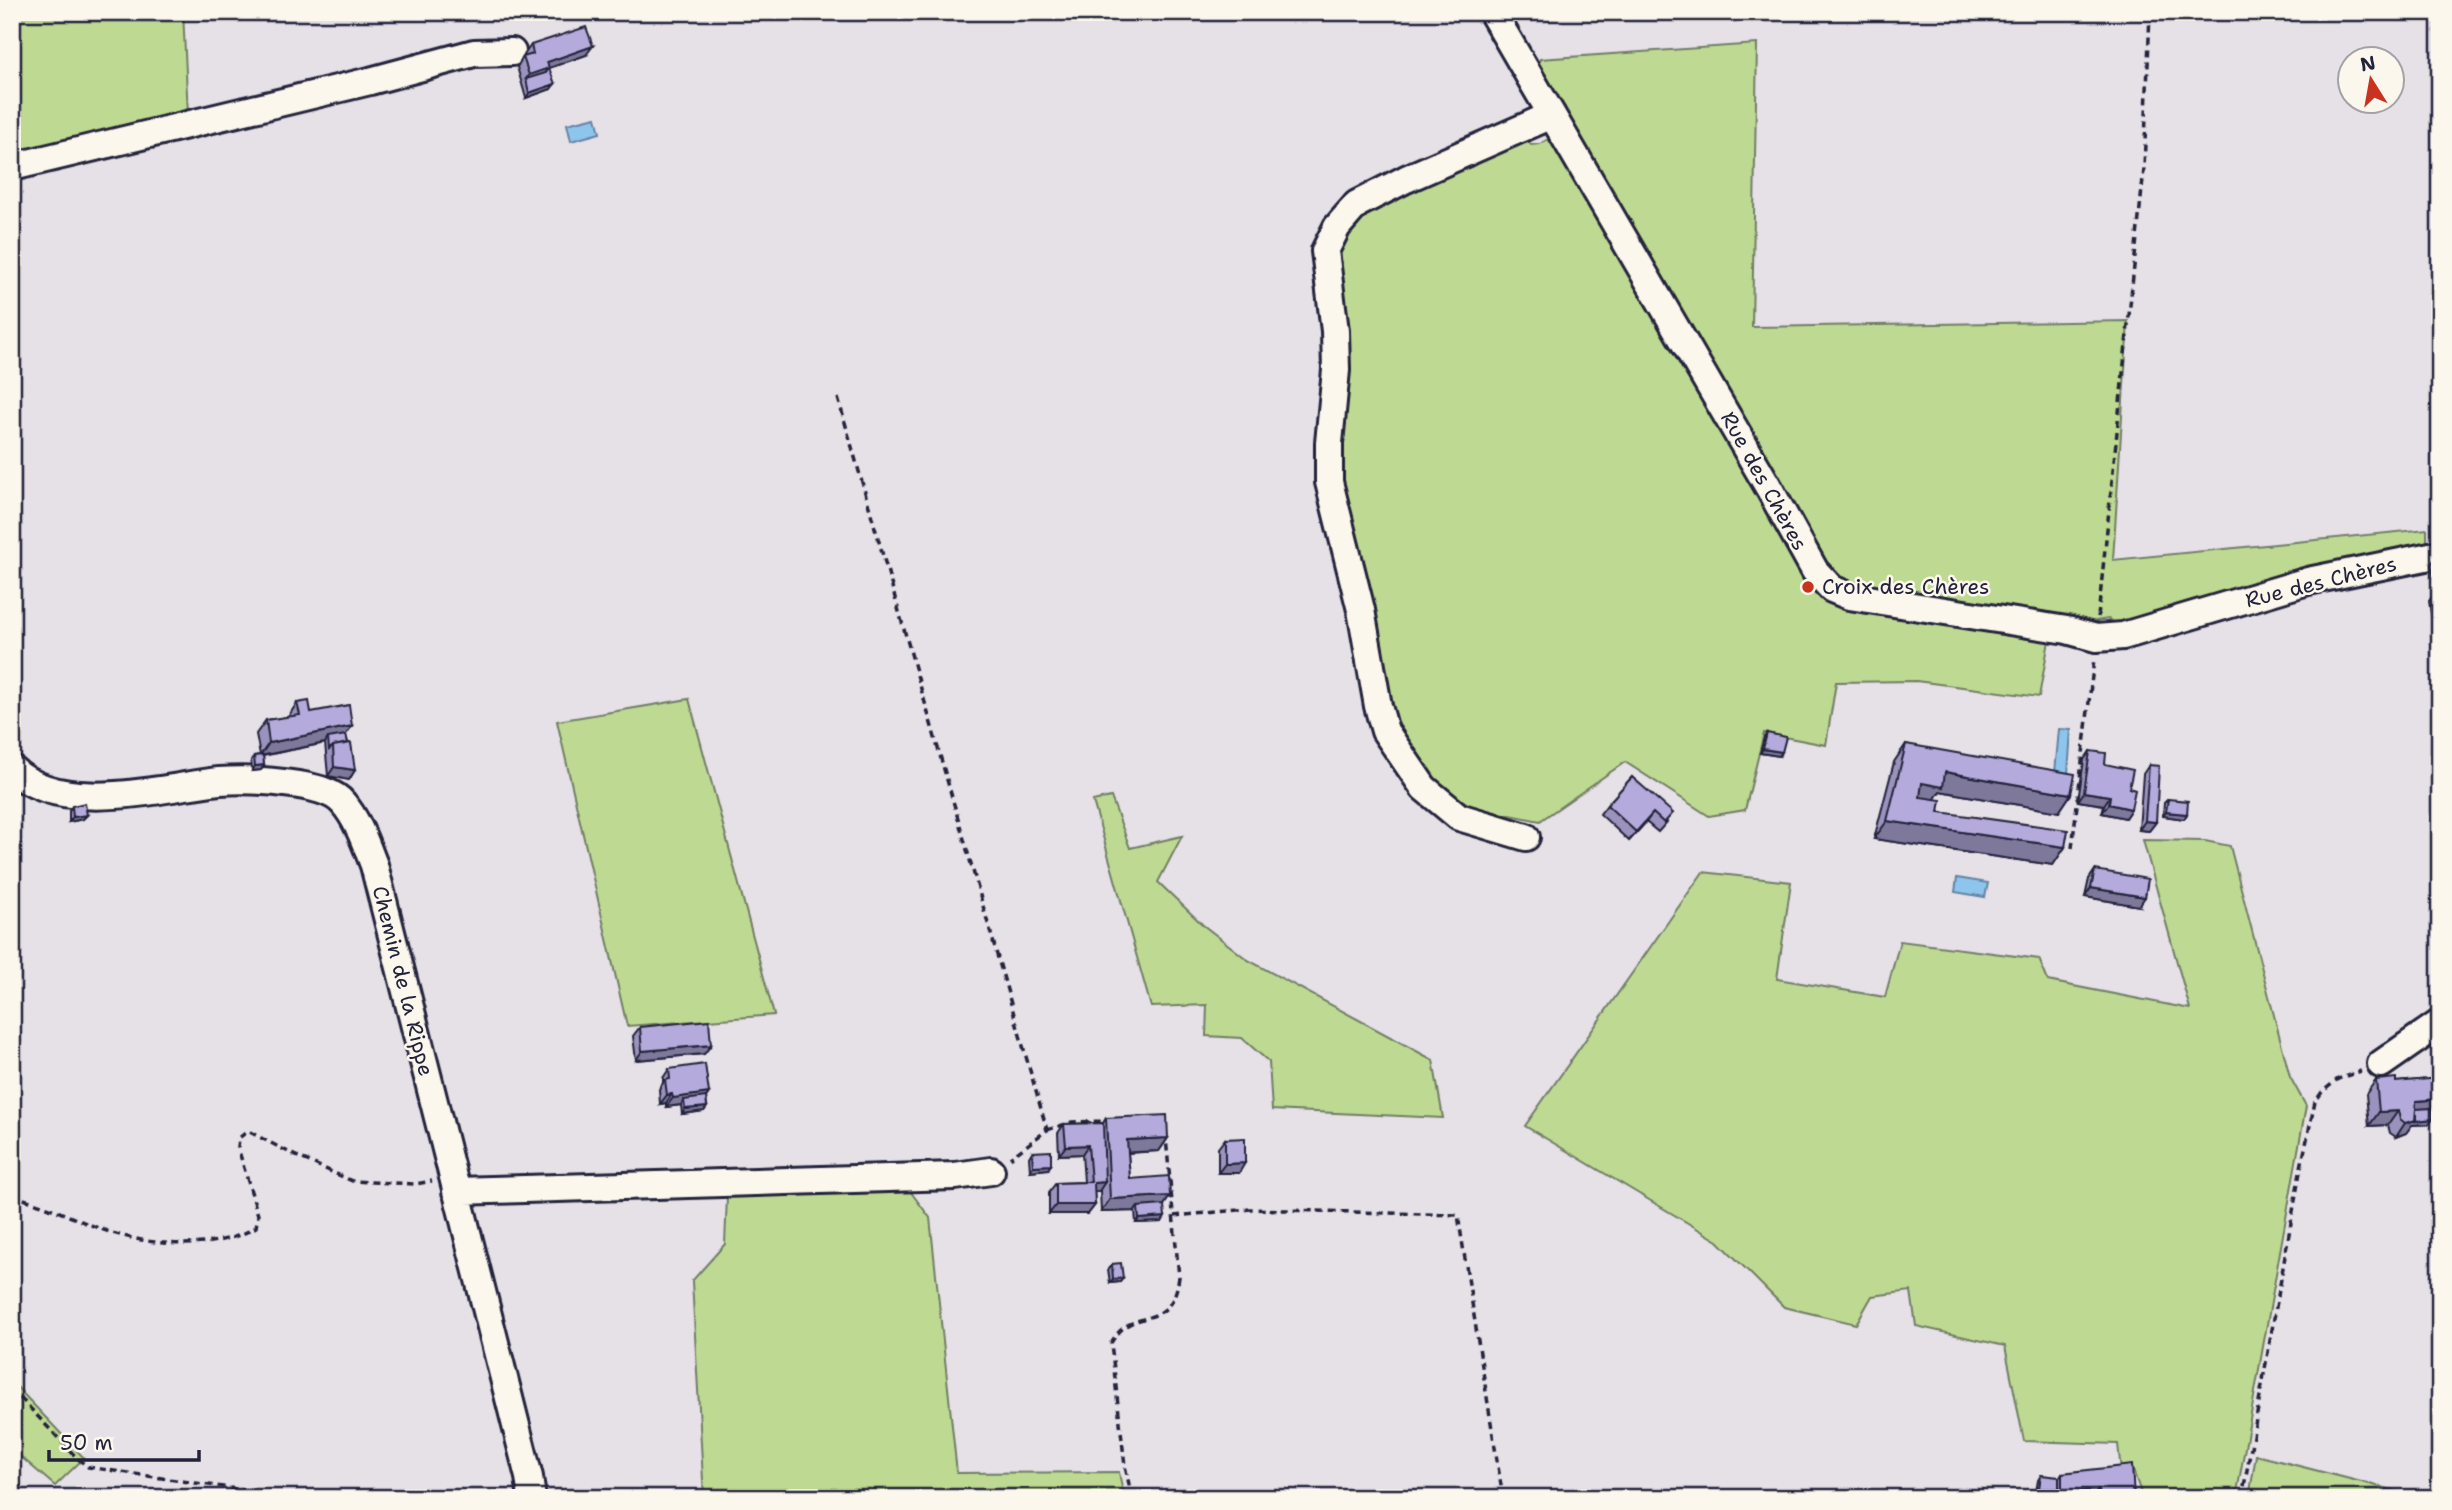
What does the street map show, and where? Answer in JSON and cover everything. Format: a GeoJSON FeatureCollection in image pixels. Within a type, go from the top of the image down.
{"type":"FeatureCollection","features":[{"type":"Feature","properties":{"kind":"street","name":"Rue des Chères"},"geometry":{"type":"LineString","coordinates":[[1492,12],[1815,571],[1832,589],[1849,596],[2067,630],[2096,638],[2123,636],[2151,629],[2308,581],[2440,554]]}},
{"type":"Feature","properties":{"kind":"street"},"geometry":{"type":"LineString","coordinates":[[12,167],[370,81],[474,53],[512,52]]}},
{"type":"Feature","properties":{"kind":"street"},"geometry":{"type":"LineString","coordinates":[[1526,837],[1459,817],[1424,788],[1385,731],[1361,610],[1329,482],[1329,443],[1336,370],[1335,331],[1325,251],[1336,227],[1357,204],[1406,179],[1552,115]]}},
{"type":"Feature","properties":{"kind":"street","name":"Chemin de la Rippe"},"geometry":{"type":"LineString","coordinates":[[12,769],[43,789],[97,797],[223,781],[285,782],[319,789],[342,802],[361,832],[374,866],[532,1498]]}},
{"type":"Feature","properties":{"kind":"street"},"geometry":{"type":"LineString","coordinates":[[2381,1064],[2440,1023]]}},
{"type":"Feature","properties":{"kind":"street"},"geometry":{"type":"LineString","coordinates":[[455,1184],[942,1176],[991,1171]]}},
{"type":"Feature","properties":{"kind":"path"},"geometry":{"type":"LineString","coordinates":[[2072,848],[2144,169],[2150,12]]}},
{"type":"Feature","properties":{"kind":"path"},"geometry":{"type":"LineString","coordinates":[[838,398],[1046,1130]]}},
{"type":"Feature","properties":{"kind":"path"},"geometry":{"type":"LineString","coordinates":[[2242,1498],[2315,1102],[2322,1092],[2338,1079],[2381,1064]]}},
{"type":"Feature","properties":{"kind":"path"},"geometry":{"type":"LineString","coordinates":[[991,1171],[1046,1130],[1072,1122],[1111,1121]]}},
{"type":"Feature","properties":{"kind":"path"},"geometry":{"type":"LineString","coordinates":[[1132,1498],[1125,1466],[1111,1343],[1117,1331],[1130,1322],[1168,1308],[1176,1295],[1178,1277],[1174,1216],[1165,1128]]}},
{"type":"Feature","properties":{"kind":"path"},"geometry":{"type":"LineString","coordinates":[[12,1196],[28,1199],[105,1231],[144,1240],[192,1245],[240,1237],[256,1227],[258,1215],[238,1148],[239,1138],[248,1131],[352,1181],[455,1184]]}},
{"type":"Feature","properties":{"kind":"path"},"geometry":{"type":"LineString","coordinates":[[1174,1216],[1250,1209],[1458,1215],[1503,1498]]}},
{"type":"Feature","properties":{"kind":"path"},"geometry":{"type":"LineString","coordinates":[[12,1390],[88,1467],[297,1498]]}},
{"type":"Feature","properties":{"kind":"green space"},"geometry":{"type":"Polygon","coordinates":[[[12,12],[183,12],[188,114],[12,154],[12,12]]]}},
{"type":"Feature","properties":{"kind":"green space"},"geometry":{"type":"Polygon","coordinates":[[[1757,44],[1752,327],[2128,321],[2113,560],[2427,529],[2427,544],[2125,628],[2108,619],[2078,624],[1851,590],[1820,554],[1538,66],[1540,59],[1757,44]]]}},
{"type":"Feature","properties":{"kind":"green space"},"geometry":{"type":"Polygon","coordinates":[[[1525,135],[1531,145],[1540,144],[1555,135],[1807,579],[2050,635],[2039,697],[1916,681],[1836,682],[1826,745],[1764,733],[1745,810],[1709,816],[1625,762],[1540,821],[1475,808],[1440,787],[1407,747],[1389,712],[1338,497],[1332,273],[1348,223],[1372,203],[1525,135]]]}},
{"type":"Feature","properties":{"kind":"green space"},"geometry":{"type":"Polygon","coordinates":[[[689,699],[774,1015],[627,1026],[557,721],[689,699]]]}},
{"type":"Feature","properties":{"kind":"green space"},"geometry":{"type":"Polygon","coordinates":[[[1111,797],[1130,848],[1182,836],[1158,882],[1203,925],[1248,960],[1433,1060],[1443,1118],[1272,1110],[1269,1062],[1242,1038],[1206,1036],[1207,1005],[1151,1007],[1093,801],[1111,797]]]}},
{"type":"Feature","properties":{"kind":"green space"},"geometry":{"type":"Polygon","coordinates":[[[2143,840],[2205,841],[2230,846],[2290,1077],[2306,1106],[2236,1498],[2180,1498],[2175,1493],[2141,1493],[2133,1470],[2121,1471],[2118,1444],[2024,1441],[2005,1346],[1916,1326],[1911,1291],[1872,1296],[1856,1324],[1784,1307],[1718,1241],[1525,1126],[1703,872],[1791,882],[1777,979],[1885,997],[1900,941],[2039,959],[2048,981],[2190,1009],[2143,840]]]}},
{"type":"Feature","properties":{"kind":"green space"},"geometry":{"type":"Polygon","coordinates":[[[910,1191],[930,1218],[957,1473],[1119,1472],[1124,1498],[704,1498],[692,1281],[725,1244],[727,1197],[910,1191]]]}},
{"type":"Feature","properties":{"kind":"green space"},"geometry":{"type":"Polygon","coordinates":[[[12,1382],[84,1458],[55,1486],[14,1451],[19,1498],[12,1498],[12,1382]]]}},
{"type":"Feature","properties":{"kind":"green space"},"geometry":{"type":"Polygon","coordinates":[[[2256,1455],[2424,1498],[2249,1498],[2256,1455]]]}},
{"type":"Feature","properties":{"kind":"water"},"geometry":{"type":"Polygon","coordinates":[[[596,117],[600,133],[571,141],[567,124],[596,117]]]}},
{"type":"Feature","properties":{"kind":"water"},"geometry":{"type":"Polygon","coordinates":[[[2059,729],[2071,730],[2068,774],[2055,773],[2059,729]]]}},
{"type":"Feature","properties":{"kind":"water"},"geometry":{"type":"Polygon","coordinates":[[[1957,878],[1988,883],[1985,897],[1955,892],[1957,878]]]}},
{"type":"Feature","properties":{"kind":"building"},"geometry":{"type":"Polygon","coordinates":[[[586,27],[593,46],[547,62],[549,68],[529,75],[523,57],[533,54],[531,45],[586,27]]]}},
{"type":"Feature","properties":{"kind":"building"},"geometry":{"type":"Polygon","coordinates":[[[549,68],[555,84],[529,93],[526,79],[546,73],[549,68]]]}},
{"type":"Feature","properties":{"kind":"building"},"geometry":{"type":"Polygon","coordinates":[[[2440,596],[2440,620],[2436,620],[2432,597],[2440,596]]]}},
{"type":"Feature","properties":{"kind":"building"},"geometry":{"type":"Polygon","coordinates":[[[309,701],[311,712],[349,705],[352,726],[269,743],[266,720],[300,715],[297,703],[309,701]]]}},
{"type":"Feature","properties":{"kind":"building"},"geometry":{"type":"Polygon","coordinates":[[[1767,733],[1786,737],[1782,752],[1763,749],[1767,733]]]}},
{"type":"Feature","properties":{"kind":"building"},"geometry":{"type":"Polygon","coordinates":[[[346,735],[348,743],[333,746],[329,750],[328,738],[346,735]]]}},
{"type":"Feature","properties":{"kind":"building"},"geometry":{"type":"Polygon","coordinates":[[[351,743],[355,770],[334,767],[333,746],[351,743]]]}},
{"type":"Feature","properties":{"kind":"building"},"geometry":{"type":"Polygon","coordinates":[[[1906,744],[2075,774],[2071,794],[1945,772],[1943,787],[1922,783],[1920,797],[1941,800],[1939,812],[2068,830],[2065,847],[1887,821],[1906,744]]]}},
{"type":"Feature","properties":{"kind":"building"},"geometry":{"type":"Polygon","coordinates":[[[2090,751],[2106,753],[2105,764],[2133,770],[2129,788],[2135,790],[2131,809],[2109,804],[2110,796],[2084,792],[2090,751]]]}},
{"type":"Feature","properties":{"kind":"building"},"geometry":{"type":"Polygon","coordinates":[[[263,755],[264,765],[255,766],[254,756],[263,755]]]}},
{"type":"Feature","properties":{"kind":"building"},"geometry":{"type":"Polygon","coordinates":[[[2149,765],[2159,766],[2156,822],[2145,821],[2149,765]]]}},
{"type":"Feature","properties":{"kind":"building"},"geometry":{"type":"Polygon","coordinates":[[[1632,777],[1673,813],[1664,823],[1653,813],[1636,832],[1607,805],[1632,777]]]}},
{"type":"Feature","properties":{"kind":"building"},"geometry":{"type":"Polygon","coordinates":[[[2168,799],[2188,801],[2187,814],[2166,812],[2168,799]]]}},
{"type":"Feature","properties":{"kind":"building"},"geometry":{"type":"Polygon","coordinates":[[[85,803],[87,815],[73,817],[72,806],[85,803]]]}},
{"type":"Feature","properties":{"kind":"building"},"geometry":{"type":"Polygon","coordinates":[[[2095,870],[2148,879],[2145,897],[2091,888],[2095,870]]]}},
{"type":"Feature","properties":{"kind":"building"},"geometry":{"type":"Polygon","coordinates":[[[709,1020],[711,1045],[642,1051],[640,1027],[709,1020]]]}},
{"type":"Feature","properties":{"kind":"building"},"geometry":{"type":"Polygon","coordinates":[[[705,1064],[709,1093],[673,1098],[672,1094],[667,1095],[665,1080],[670,1079],[669,1069],[705,1064]]]}},
{"type":"Feature","properties":{"kind":"building"},"geometry":{"type":"Polygon","coordinates":[[[2396,1078],[2396,1082],[2440,1078],[2440,1099],[2416,1101],[2416,1120],[2405,1123],[2400,1119],[2398,1111],[2379,1112],[2376,1080],[2396,1078]]]}},
{"type":"Feature","properties":{"kind":"building"},"geometry":{"type":"Polygon","coordinates":[[[706,1097],[707,1107],[685,1109],[684,1100],[706,1097]]]}},
{"type":"Feature","properties":{"kind":"building"},"geometry":{"type":"Polygon","coordinates":[[[2432,1108],[2433,1119],[2415,1121],[2416,1109],[2432,1108]]]}},
{"type":"Feature","properties":{"kind":"building"},"geometry":{"type":"Polygon","coordinates":[[[1167,1115],[1168,1138],[1127,1140],[1130,1179],[1169,1176],[1170,1196],[1110,1199],[1106,1118],[1167,1115]]]}},
{"type":"Feature","properties":{"kind":"building"},"geometry":{"type":"Polygon","coordinates":[[[1103,1123],[1105,1182],[1094,1183],[1095,1205],[1056,1205],[1056,1183],[1091,1182],[1088,1145],[1066,1146],[1064,1124],[1103,1123]]]}},
{"type":"Feature","properties":{"kind":"building"},"geometry":{"type":"Polygon","coordinates":[[[1245,1138],[1245,1163],[1225,1164],[1225,1139],[1245,1138]]]}},
{"type":"Feature","properties":{"kind":"building"},"geometry":{"type":"Polygon","coordinates":[[[1051,1151],[1051,1165],[1033,1166],[1032,1152],[1051,1151]]]}},
{"type":"Feature","properties":{"kind":"building"},"geometry":{"type":"Polygon","coordinates":[[[1164,1205],[1165,1217],[1139,1219],[1138,1207],[1164,1205]]]}},
{"type":"Feature","properties":{"kind":"building"},"geometry":{"type":"Polygon","coordinates":[[[1121,1263],[1123,1278],[1113,1279],[1112,1264],[1121,1263]]]}},
{"type":"Feature","properties":{"kind":"building"},"geometry":{"type":"Polygon","coordinates":[[[2132,1465],[2134,1498],[2100,1497],[2099,1489],[2062,1493],[2062,1473],[2132,1465]]]}},
{"type":"Feature","properties":{"kind":"building"},"geometry":{"type":"Polygon","coordinates":[[[2041,1475],[2059,1477],[2059,1493],[2042,1491],[2038,1495],[2041,1475]]]}},
{"type":"Feature","properties":{"kind":"building"},"geometry":{"type":"Polygon","coordinates":[[[2042,1491],[2064,1493],[2064,1498],[2041,1498],[2042,1491]]]}},
{"type":"Feature","properties":{"kind":"place","name":"Croix des Chères"},"geometry":{"type":"Point","coordinates":[1808,587]}}]}
